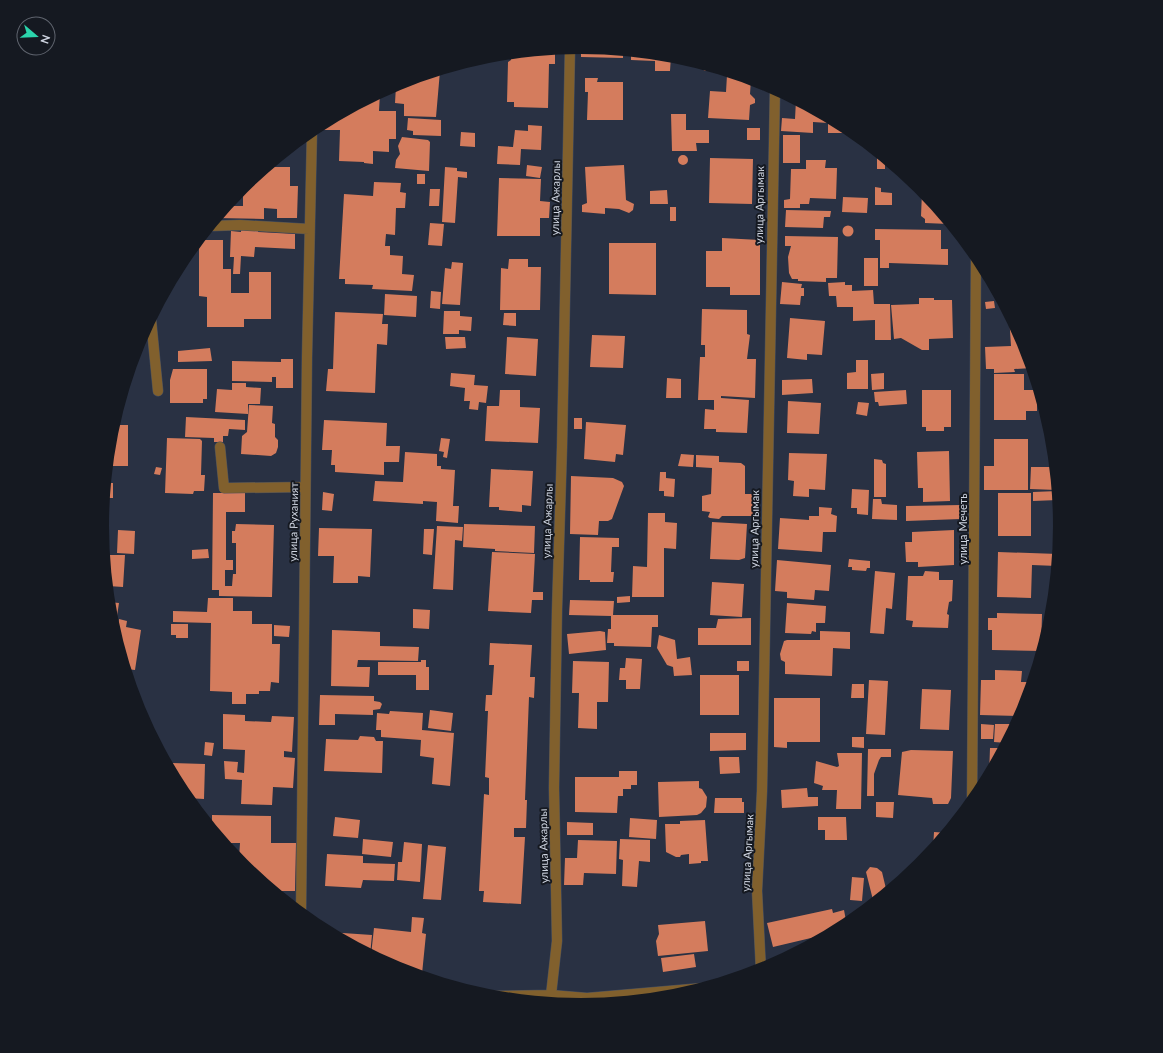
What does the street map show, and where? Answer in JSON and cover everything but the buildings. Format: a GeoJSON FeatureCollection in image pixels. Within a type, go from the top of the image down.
{"type":"FeatureCollection","features":[{"type":"Feature","properties":{"kind":"street","name":"улица Ажарлы"},"geometry":{"type":"LineString","coordinates":[[551,995],[557,941],[554,788],[556,610],[562,447],[570,54]]}},
{"type":"Feature","properties":{"kind":"street","name":"улица Аргымак"},"geometry":{"type":"LineString","coordinates":[[761,964],[757,891],[762,791],[775,96]]}},
{"type":"Feature","properties":{"kind":"street","name":"улица Руханият"},"geometry":{"type":"LineString","coordinates":[[301,906],[305,487],[312,139]]}},
{"type":"Feature","properties":{"kind":"street"},"geometry":{"type":"LineString","coordinates":[[217,226],[240,225],[309,229]]}},
{"type":"Feature","properties":{"kind":"street","name":"улица Мечеть"},"geometry":{"type":"LineString","coordinates":[[972,792],[976,267]]}},
{"type":"Feature","properties":{"kind":"street"},"geometry":{"type":"LineString","coordinates":[[152,331],[158,391]]}},
{"type":"Feature","properties":{"kind":"street"},"geometry":{"type":"LineString","coordinates":[[220,447],[224,488],[305,487]]}},
{"type":"Feature","properties":{"kind":"street"},"geometry":{"type":"LineString","coordinates":[[524,995],[551,995],[587,998],[667,991]]}}]}
